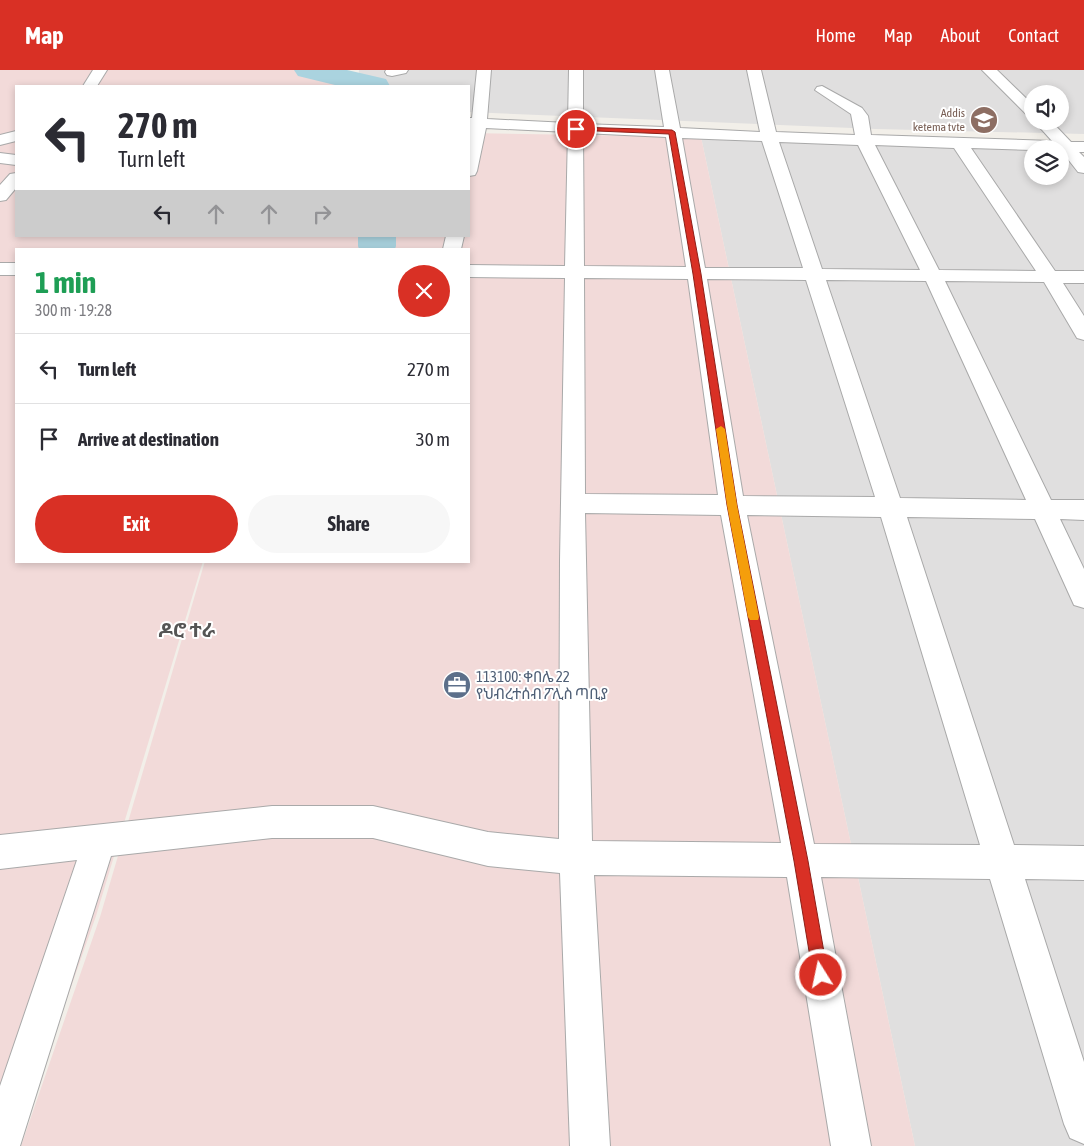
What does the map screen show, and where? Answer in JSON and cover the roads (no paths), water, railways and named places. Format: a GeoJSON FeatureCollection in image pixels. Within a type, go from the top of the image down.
{"type":"FeatureCollection","features":[{"type":"Feature","properties":{"kind":"street"},"geometry":{"type":"LineString","coordinates":[[91,85],[100,70]]}},
{"type":"Feature","properties":{"kind":"street"},"geometry":{"type":"LineString","coordinates":[[470,161],[474,123],[484,70]]}},
{"type":"Feature","properties":{"kind":"street"},"geometry":{"type":"LineString","coordinates":[[576,70],[573,701],[576,858],[590,1146]]}},
{"type":"Feature","properties":{"kind":"street"},"geometry":{"type":"LineString","coordinates":[[662,70],[697,274],[732,505],[801,861],[851,1146]]}},
{"type":"Feature","properties":{"kind":"street"},"geometry":{"type":"LineString","coordinates":[[754,70],[769,137],[891,507],[1084,1124]]}},
{"type":"Feature","properties":{"kind":"street"},"geometry":{"type":"LineString","coordinates":[[990,70],[1024,104]]}},
{"type":"Feature","properties":{"kind":"street"},"geometry":{"type":"LineString","coordinates":[[822,90],[857,111],[860,116],[864,140],[933,276],[1084,597]]}},
{"type":"Feature","properties":{"kind":"street"},"geometry":{"type":"LineString","coordinates":[[474,123],[769,137],[1024,146]]}},
{"type":"Feature","properties":{"kind":"street"},"geometry":{"type":"LineString","coordinates":[[1051,130],[1061,140]]}},
{"type":"Feature","properties":{"kind":"street"},"geometry":{"type":"LineString","coordinates":[[0,140],[15,136]]}},
{"type":"Feature","properties":{"kind":"street"},"geometry":{"type":"LineString","coordinates":[[960,144],[1050,277],[1084,333]]}},
{"type":"Feature","properties":{"kind":"street"},"geometry":{"type":"LineString","coordinates":[[1069,147],[1084,147]]}},
{"type":"Feature","properties":{"kind":"street"},"geometry":{"type":"LineString","coordinates":[[1069,148],[1084,168]]}},
{"type":"Feature","properties":{"kind":"street"},"geometry":{"type":"LineString","coordinates":[[0,158],[15,160]]}},
{"type":"Feature","properties":{"kind":"street"},"geometry":{"type":"LineString","coordinates":[[0,196],[15,179]]}},
{"type":"Feature","properties":{"kind":"street"},"geometry":{"type":"LineString","coordinates":[[0,269],[15,269]]}},
{"type":"Feature","properties":{"kind":"street"},"geometry":{"type":"LineString","coordinates":[[470,272],[1084,277]]}},
{"type":"Feature","properties":{"kind":"street"},"geometry":{"type":"LineString","coordinates":[[574,502],[1084,510]]}},
{"type":"Feature","properties":{"kind":"street"},"geometry":{"type":"LineString","coordinates":[[0,852],[272,822],[373,822],[488,849],[576,858],[1084,863]]}},
{"type":"Feature","properties":{"kind":"street"},"geometry":{"type":"LineString","coordinates":[[0,1146],[100,840]]}},
{"type":"Feature","properties":{"kind":"waterway"},"geometry":{"type":"LineString","coordinates":[[309,70],[371,85]]}},
{"type":"Feature","properties":{"kind":"waterway"},"geometry":{"type":"LineString","coordinates":[[377,237],[377,246]]}},
{"type":"Feature","properties":{"kind":"place","name":"Addis ketema tvte"},"geometry":{"type":"Point","coordinates":[984,120]}},
{"type":"Feature","properties":{"kind":"place","name":"113100: ቀበሌ 22 የህብረተሰብ ፖሊስ ጣቢያ"},"geometry":{"type":"Point","coordinates":[457,685]}},
{"type":"Feature","properties":{"kind":"district","name":"ዶሮ ተራ"},"geometry":{"type":"Point","coordinates":[187,629]}}]}
